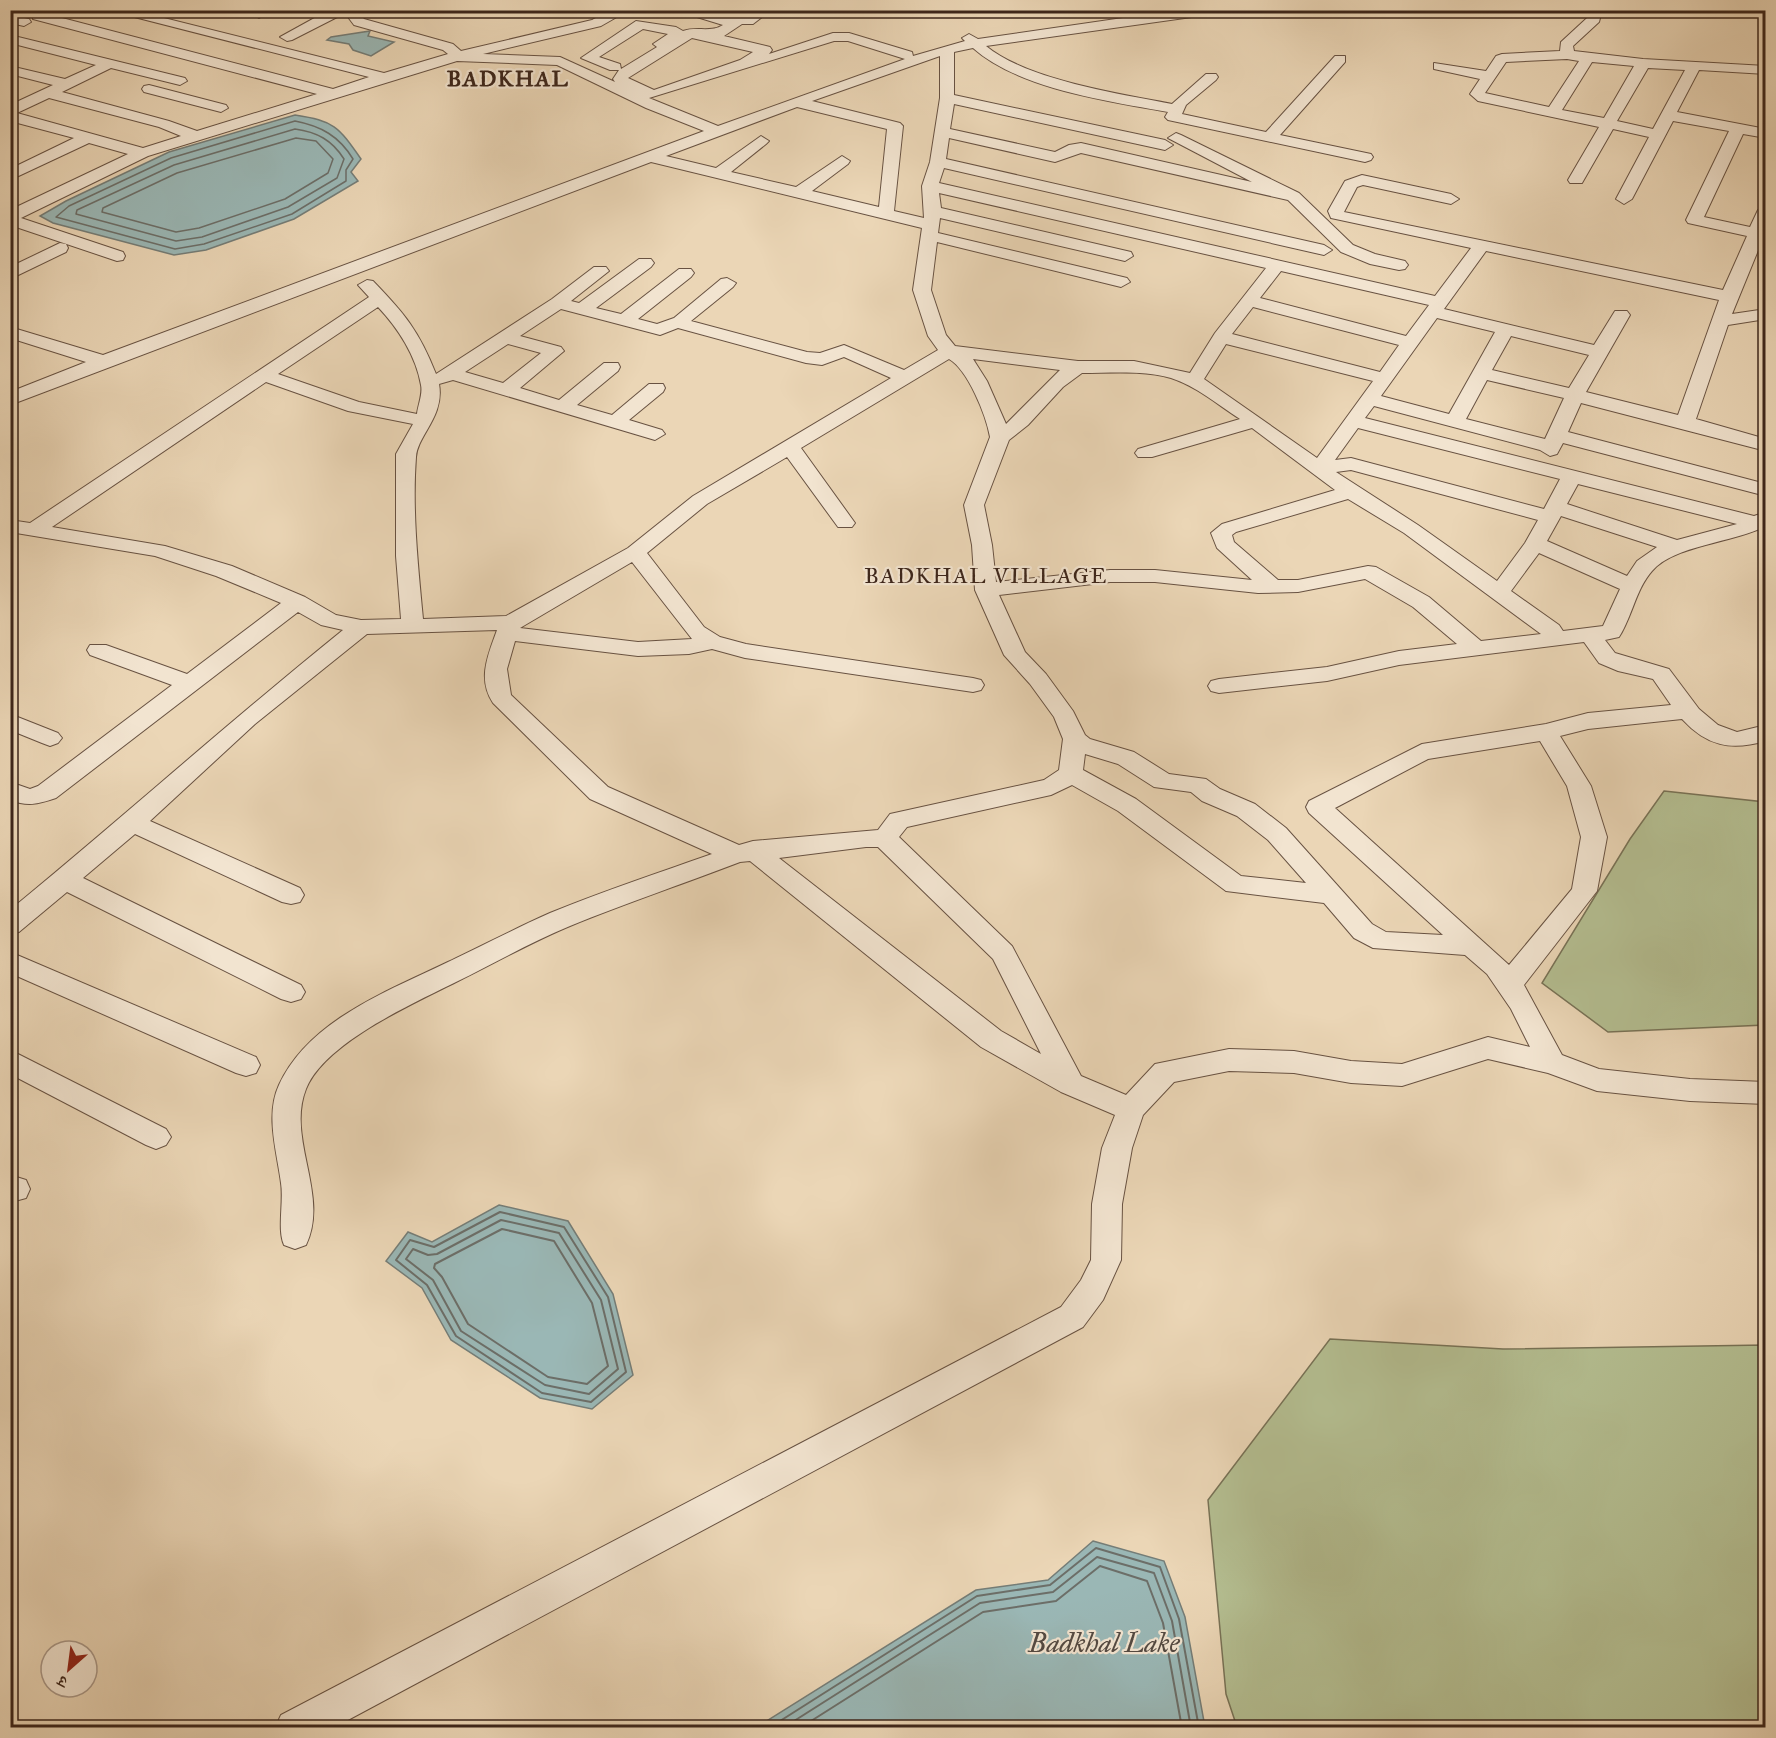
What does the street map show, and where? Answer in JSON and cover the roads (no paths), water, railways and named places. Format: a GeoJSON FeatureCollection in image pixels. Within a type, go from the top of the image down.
{"type":"FeatureCollection","features":[{"type":"Feature","properties":{"kind":"street"},"geometry":{"type":"LineString","coordinates":[[10,29],[17,21],[54,10]]}},
{"type":"Feature","properties":{"kind":"street"},"geometry":{"type":"LineString","coordinates":[[112,10],[385,77]]}},
{"type":"Feature","properties":{"kind":"street"},"geometry":{"type":"LineString","coordinates":[[309,42],[282,36],[340,10]]}},
{"type":"Feature","properties":{"kind":"street"},"geometry":{"type":"LineString","coordinates":[[350,10],[359,22],[448,47],[460,57],[567,53],[609,17]]}},
{"type":"Feature","properties":{"kind":"street"},"geometry":{"type":"LineString","coordinates":[[576,10],[609,17]]}},
{"type":"Feature","properties":{"kind":"street"},"geometry":{"type":"LineString","coordinates":[[659,15],[652,21],[713,35],[735,24],[680,10]]}},
{"type":"Feature","properties":{"kind":"street"},"geometry":{"type":"LineString","coordinates":[[701,10],[748,21],[765,10]]}},
{"type":"Feature","properties":{"kind":"street"},"geometry":{"type":"LineString","coordinates":[[10,399],[95,359],[336,261],[907,55],[971,41],[1166,10]]}},
{"type":"Feature","properties":{"kind":"street"},"geometry":{"type":"LineString","coordinates":[[10,387],[352,269],[651,157],[701,131],[796,102],[971,41],[1213,10]]}},
{"type":"Feature","properties":{"kind":"street"},"geometry":{"type":"LineString","coordinates":[[1566,55],[1566,45],[1594,19],[1595,10]]}},
{"type":"Feature","properties":{"kind":"street"},"geometry":{"type":"LineString","coordinates":[[38,16],[336,94]]}},
{"type":"Feature","properties":{"kind":"street"},"geometry":{"type":"LineString","coordinates":[[10,219],[38,202],[144,153],[417,67],[460,57],[536,34],[609,17]]}},
{"type":"Feature","properties":{"kind":"street"},"geometry":{"type":"LineString","coordinates":[[598,79],[615,67],[627,66],[677,33],[641,24],[588,57],[615,67]]}},
{"type":"Feature","properties":{"kind":"street"},"geometry":{"type":"LineString","coordinates":[[647,103],[705,79],[745,63],[765,50],[690,33],[623,74],[620,79],[652,95],[705,79],[832,37],[849,37],[907,55]]}},
{"type":"Feature","properties":{"kind":"street"},"geometry":{"type":"LineString","coordinates":[[10,39],[111,63],[231,82]]}},
{"type":"Feature","properties":{"kind":"street"},"geometry":{"type":"LineString","coordinates":[[971,41],[1007,63],[1045,79],[1176,109]]}},
{"type":"Feature","properties":{"kind":"street"},"geometry":{"type":"LineString","coordinates":[[948,49],[947,98],[940,146],[930,186],[931,224],[922,290],[937,336],[948,351],[964,360],[978,381],[1000,437]]}},
{"type":"Feature","properties":{"kind":"street"},"geometry":{"type":"LineString","coordinates":[[567,53],[598,79],[647,103],[665,118],[701,131]]}},
{"type":"Feature","properties":{"kind":"street"},"geometry":{"type":"LineString","coordinates":[[653,55],[705,79]]}},
{"type":"Feature","properties":{"kind":"street"},"geometry":{"type":"LineString","coordinates":[[1553,112],[1589,56]]}},
{"type":"Feature","properties":{"kind":"street"},"geometry":{"type":"LineString","coordinates":[[1657,134],[1478,96],[1489,76],[1503,58],[1589,56],[1643,63],[1766,70]]}},
{"type":"Feature","properties":{"kind":"street"},"geometry":{"type":"LineString","coordinates":[[1270,137],[1340,59]]}},
{"type":"Feature","properties":{"kind":"street"},"geometry":{"type":"LineString","coordinates":[[385,60],[417,67]]}},
{"type":"Feature","properties":{"kind":"street"},"geometry":{"type":"LineString","coordinates":[[10,111],[111,63]]}},
{"type":"Feature","properties":{"kind":"street"},"geometry":{"type":"LineString","coordinates":[[1576,180],[1643,63]]}},
{"type":"Feature","properties":{"kind":"street"},"geometry":{"type":"LineString","coordinates":[[1439,66],[1489,76]]}},
{"type":"Feature","properties":{"kind":"street"},"geometry":{"type":"LineString","coordinates":[[1624,199],[1666,115],[1694,66]]}},
{"type":"Feature","properties":{"kind":"street"},"geometry":{"type":"LineString","coordinates":[[10,70],[66,84]]}},
{"type":"Feature","properties":{"kind":"street"},"geometry":{"type":"LineString","coordinates":[[89,73],[221,108]]}},
{"type":"Feature","properties":{"kind":"street"},"geometry":{"type":"LineString","coordinates":[[1211,77],[1176,109],[1173,117],[1365,157]]}},
{"type":"Feature","properties":{"kind":"street"},"geometry":{"type":"LineString","coordinates":[[48,93],[164,124],[195,136]]}},
{"type":"Feature","properties":{"kind":"street"},"geometry":{"type":"LineString","coordinates":[[274,94],[307,103]]}},
{"type":"Feature","properties":{"kind":"street"},"geometry":{"type":"LineString","coordinates":[[10,95],[31,101]]}},
{"type":"Feature","properties":{"kind":"street"},"geometry":{"type":"LineString","coordinates":[[947,98],[1171,142],[1293,196],[1304,204],[1340,244],[1372,258],[1400,266]]}},
{"type":"Feature","properties":{"kind":"street"},"geometry":{"type":"LineString","coordinates":[[796,102],[895,126],[886,214]]}},
{"type":"Feature","properties":{"kind":"street"},"geometry":{"type":"LineString","coordinates":[[1505,123],[1516,105]]}},
{"type":"Feature","properties":{"kind":"street"},"geometry":{"type":"LineString","coordinates":[[1666,115],[1766,134]]}},
{"type":"Feature","properties":{"kind":"street"},"geometry":{"type":"LineString","coordinates":[[10,116],[144,153]]}},
{"type":"Feature","properties":{"kind":"street"},"geometry":{"type":"LineString","coordinates":[[1738,129],[1694,220],[1759,230]]}},
{"type":"Feature","properties":{"kind":"street"},"geometry":{"type":"LineString","coordinates":[[10,175],[87,138]]}},
{"type":"Feature","properties":{"kind":"street"},"geometry":{"type":"LineString","coordinates":[[718,174],[761,141]]}},
{"type":"Feature","properties":{"kind":"street"},"geometry":{"type":"LineString","coordinates":[[940,146],[1055,157],[1062,156],[1074,148],[1081,148],[1293,196]]}},
{"type":"Feature","properties":{"kind":"street"},"geometry":{"type":"LineString","coordinates":[[940,146],[1070,173]]}},
{"type":"Feature","properties":{"kind":"street"},"geometry":{"type":"LineString","coordinates":[[940,146],[1324,250]]}},
{"type":"Feature","properties":{"kind":"street"},"geometry":{"type":"LineString","coordinates":[[20,154],[89,177]]}},
{"type":"Feature","properties":{"kind":"street"},"geometry":{"type":"LineString","coordinates":[[651,157],[931,224],[1125,256]]}},
{"type":"Feature","properties":{"kind":"street"},"geometry":{"type":"LineString","coordinates":[[800,193],[842,161]]}},
{"type":"Feature","properties":{"kind":"street"},"geometry":{"type":"LineString","coordinates":[[1451,199],[1362,180],[1352,184],[1336,211],[1337,215],[1346,217],[1729,297]]}},
{"type":"Feature","properties":{"kind":"street"},"geometry":{"type":"LineString","coordinates":[[930,186],[1276,266],[1437,308],[1505,330],[1599,352]]}},
{"type":"Feature","properties":{"kind":"street"},"geometry":{"type":"LineString","coordinates":[[20,196],[38,202]]}},
{"type":"Feature","properties":{"kind":"street"},"geometry":{"type":"LineString","coordinates":[[1685,422],[1729,297],[1766,210]]}},
{"type":"Feature","properties":{"kind":"street"},"geometry":{"type":"LineString","coordinates":[[10,219],[60,234],[71,242],[117,255]]}},
{"type":"Feature","properties":{"kind":"street"},"geometry":{"type":"LineString","coordinates":[[931,224],[1120,282]]}},
{"type":"Feature","properties":{"kind":"street"},"geometry":{"type":"LineString","coordinates":[[1319,468],[1481,246]]}},
{"type":"Feature","properties":{"kind":"street"},"geometry":{"type":"LineString","coordinates":[[10,274],[60,248]]}},
{"type":"Feature","properties":{"kind":"street"},"geometry":{"type":"LineString","coordinates":[[581,310],[645,263]]}},
{"type":"Feature","properties":{"kind":"street"},"geometry":{"type":"LineString","coordinates":[[1194,381],[1221,337],[1276,266]]}},
{"type":"Feature","properties":{"kind":"street"},"geometry":{"type":"LineString","coordinates":[[352,269],[401,320],[415,344],[431,387],[425,421],[406,454],[407,556],[412,625]]}},
{"type":"Feature","properties":{"kind":"street"},"geometry":{"type":"LineString","coordinates":[[431,387],[558,303],[600,271]]}},
{"type":"Feature","properties":{"kind":"street"},"geometry":{"type":"LineString","coordinates":[[624,321],[685,273]]}},
{"type":"Feature","properties":{"kind":"street"},"geometry":{"type":"LineString","coordinates":[[678,323],[727,283]]}},
{"type":"Feature","properties":{"kind":"street"},"geometry":{"type":"LineString","coordinates":[[33,530],[379,298]]}},
{"type":"Feature","properties":{"kind":"street"},"geometry":{"type":"LineString","coordinates":[[1249,301],[1411,343]]}},
{"type":"Feature","properties":{"kind":"street"},"geometry":{"type":"LineString","coordinates":[[558,303],[660,330],[670,323],[678,323],[806,357],[822,359],[844,350],[907,378]]}},
{"type":"Feature","properties":{"kind":"street"},"geometry":{"type":"LineString","coordinates":[[1720,321],[1766,314]]}},
{"type":"Feature","properties":{"kind":"street"},"geometry":{"type":"LineString","coordinates":[[1542,469],[1575,395],[1621,315]]}},
{"type":"Feature","properties":{"kind":"street"},"geometry":{"type":"LineString","coordinates":[[1455,421],[1505,330]]}},
{"type":"Feature","properties":{"kind":"street"},"geometry":{"type":"LineString","coordinates":[[10,332],[95,359]]}},
{"type":"Feature","properties":{"kind":"street"},"geometry":{"type":"LineString","coordinates":[[504,337],[555,351],[506,390]]}},
{"type":"Feature","properties":{"kind":"street"},"geometry":{"type":"LineString","coordinates":[[1221,337],[1385,379]]}},
{"type":"Feature","properties":{"kind":"street"},"geometry":{"type":"LineString","coordinates":[[1131,1108],[1071,1084],[991,1039],[745,852],[675,829],[599,793],[501,698],[493,681],[510,628],[635,552],[700,500],[907,378],[948,351],[1078,367],[1134,367],[1174,373],[1194,381],[1255,421],[1350,492],[1412,529],[1551,630],[1556,638]]}},
{"type":"Feature","properties":{"kind":"street"},"geometry":{"type":"LineString","coordinates":[[562,407],[611,367]]}},
{"type":"Feature","properties":{"kind":"street"},"geometry":{"type":"LineString","coordinates":[[1071,774],[1075,739],[1065,716],[1038,679],[1015,655],[986,590],[982,545],[974,505],[1000,437],[1013,430],[1062,375],[1078,367]]}},
{"type":"Feature","properties":{"kind":"street"},"geometry":{"type":"LineString","coordinates":[[450,373],[655,434]]}},
{"type":"Feature","properties":{"kind":"street"},"geometry":{"type":"LineString","coordinates":[[1482,373],[1685,422],[1766,445]]}},
{"type":"Feature","properties":{"kind":"street"},"geometry":{"type":"LineString","coordinates":[[263,375],[356,407],[425,421]]}},
{"type":"Feature","properties":{"kind":"street"},"geometry":{"type":"LineString","coordinates":[[615,422],[656,388]]}},
{"type":"Feature","properties":{"kind":"street"},"geometry":{"type":"LineString","coordinates":[[1370,399],[1455,421],[1706,472],[1766,490]]}},
{"type":"Feature","properties":{"kind":"street"},"geometry":{"type":"LineString","coordinates":[[1145,453],[1255,421]]}},
{"type":"Feature","properties":{"kind":"street"},"geometry":{"type":"LineString","coordinates":[[1355,421],[1542,469],[1761,521]]}},
{"type":"Feature","properties":{"kind":"street"},"geometry":{"type":"LineString","coordinates":[[1706,472],[1719,433]]}},
{"type":"Feature","properties":{"kind":"street"},"geometry":{"type":"LineString","coordinates":[[789,446],[845,523]]}},
{"type":"Feature","properties":{"kind":"street"},"geometry":{"type":"LineString","coordinates":[[1319,468],[1351,464],[1552,512],[1680,548]]}},
{"type":"Feature","properties":{"kind":"street"},"geometry":{"type":"LineString","coordinates":[[1499,592],[1535,544],[1572,476]]}},
{"type":"Feature","properties":{"kind":"street"},"geometry":{"type":"LineString","coordinates":[[1273,587],[1224,544],[1221,533],[1229,528],[1350,492]]}},
{"type":"Feature","properties":{"kind":"street"},"geometry":{"type":"LineString","coordinates":[[1219,686],[1327,674],[1399,658],[1611,632],[1621,616],[1632,586],[1653,558],[1734,533],[1761,521]]}},
{"type":"Feature","properties":{"kind":"street"},"geometry":{"type":"LineString","coordinates":[[10,526],[158,550],[224,571],[297,602],[329,620],[362,627],[412,625],[510,628],[615,648],[674,648],[712,642]]}},
{"type":"Feature","properties":{"kind":"street"},"geometry":{"type":"LineString","coordinates":[[1535,544],[1632,586]]}},
{"type":"Feature","properties":{"kind":"street"},"geometry":{"type":"LineString","coordinates":[[635,552],[696,632],[712,642],[745,651],[973,685]]}},
{"type":"Feature","properties":{"kind":"street"},"geometry":{"type":"LineString","coordinates":[[986,590],[1110,576],[1155,576],[1215,584],[1273,587],[1298,586],[1362,573],[1374,574],[1436,613],[1476,648]]}},
{"type":"Feature","properties":{"kind":"street"},"geometry":{"type":"LineString","coordinates":[[10,790],[28,798],[47,792],[297,602]]}},
{"type":"Feature","properties":{"kind":"street"},"geometry":{"type":"LineString","coordinates":[[10,925],[132,823],[247,719],[362,627]]}},
{"type":"Feature","properties":{"kind":"street"},"geometry":{"type":"LineString","coordinates":[[1589,634],[1607,657],[1626,666],[1660,674],[1687,711],[1709,733],[1734,740],[1766,733]]}},
{"type":"Feature","properties":{"kind":"street"},"geometry":{"type":"LineString","coordinates":[[98,650],[188,683]]}},
{"type":"Feature","properties":{"kind":"street"},"geometry":{"type":"LineString","coordinates":[[1552,1063],[1522,1003],[1496,967],[1318,807],[1422,753],[1545,732],[1588,721],[1687,711]]}},
{"type":"Feature","properties":{"kind":"street"},"geometry":{"type":"LineString","coordinates":[[10,721],[50,738]]}},
{"type":"Feature","properties":{"kind":"street"},"geometry":{"type":"LineString","coordinates":[[1509,984],[1584,891],[1594,837],[1580,786],[1545,732]]}},
{"type":"Feature","properties":{"kind":"street"},"geometry":{"type":"LineString","coordinates":[[1075,739],[1082,744],[1126,758],[1163,781],[1197,785],[1211,795],[1246,810],[1277,834],[1363,931],[1382,941],[1472,946]]}},
{"type":"Feature","properties":{"kind":"street"},"geometry":{"type":"LineString","coordinates":[[885,839],[899,820],[1051,787],[1071,774]]}},
{"type":"Feature","properties":{"kind":"street"},"geometry":{"type":"LineString","coordinates":[[1071,774],[1127,805],[1235,885],[1332,895]]}},
{"type":"Feature","properties":{"kind":"street"},"geometry":{"type":"LineString","coordinates":[[132,823],[291,895]]}},
{"type":"Feature","properties":{"kind":"street"},"geometry":{"type":"LineString","coordinates":[[295,1236],[300,1210],[286,1124],[293,1086],[306,1067],[340,1034],[368,1013],[559,920],[745,852],[866,838],[885,839],[1003,953],[1071,1084]]}},
{"type":"Feature","properties":{"kind":"street"},"geometry":{"type":"LineString","coordinates":[[63,879],[291,992]]}},
{"type":"Feature","properties":{"kind":"street"},"geometry":{"type":"LineString","coordinates":[[10,962],[246,1065]]}},
{"type":"Feature","properties":{"kind":"street"},"geometry":{"type":"LineString","coordinates":[[294,1728],[1072,1317],[1092,1290],[1106,1260],[1107,1204],[1117,1148],[1131,1108],[1165,1072],[1229,1060],[1294,1062],[1352,1072],[1402,1075],[1488,1048],[1552,1063],[1597,1080],[1690,1090],[1766,1093]]}},
{"type":"Feature","properties":{"kind":"street"},"geometry":{"type":"LineString","coordinates":[[10,1061],[156,1137]]}},
{"type":"Feature","properties":{"kind":"water"},"geometry":{"type":"Polygon","coordinates":[[[370,31],[368,36],[394,42],[371,56],[353,50],[349,44],[327,40],[331,37],[370,31]]]}},
{"type":"Feature","properties":{"kind":"water"},"geometry":{"type":"Polygon","coordinates":[[[295,115],[319,120],[334,127],[361,159],[351,172],[358,181],[294,219],[206,250],[174,255],[53,223],[40,216],[66,201],[169,152],[295,115]]]}},
{"type":"Feature","properties":{"kind":"water"},"geometry":{"type":"Polygon","coordinates":[[[499,1205],[568,1221],[613,1294],[633,1375],[592,1409],[540,1398],[451,1340],[422,1288],[386,1261],[408,1232],[432,1242],[499,1205]]]}},
{"type":"Feature","properties":{"kind":"water","name":"Badkhal Lake"},"geometry":{"type":"Polygon","coordinates":[[[1093,1541],[1164,1561],[1185,1617],[1205,1727],[757,1727],[976,1590],[1048,1580],[1093,1541]]]}},
{"type":"Feature","properties":{"kind":"district","name":"BADKHAL"},"geometry":{"type":"Point","coordinates":[508,78]}},
{"type":"Feature","properties":{"kind":"district","name":"BADKHAL VILLAGE"},"geometry":{"type":"Point","coordinates":[986,575]}}]}
